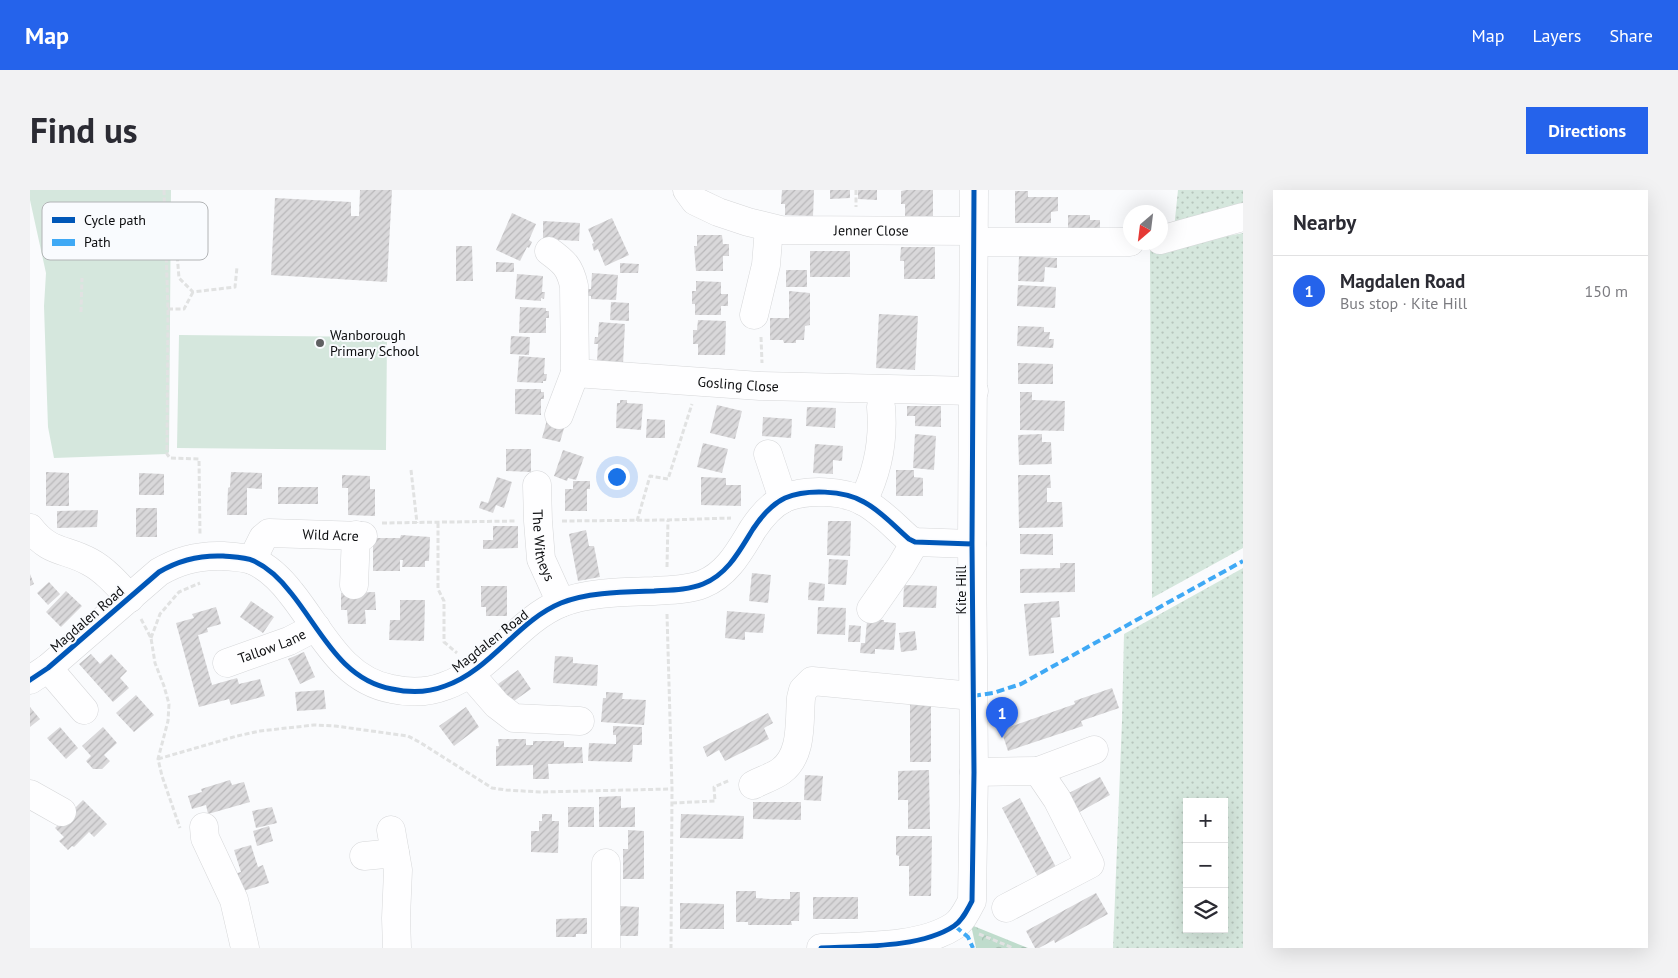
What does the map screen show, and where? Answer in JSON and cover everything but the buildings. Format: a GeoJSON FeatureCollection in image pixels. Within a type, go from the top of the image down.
{"type":"FeatureCollection","features":[{"type":"Feature","properties":{"kind":"street","name":"Kite Hill"},"geometry":{"type":"LineString","coordinates":[[955,926],[972,901],[974,772],[972,544],[974,190]]}},
{"type":"Feature","properties":{"kind":"street","name":"Jenner Close"},"geometry":{"type":"LineString","coordinates":[[691,195],[718,212],[781,230],[1123,242]]}},
{"type":"Feature","properties":{"kind":"street"},"geometry":{"type":"LineString","coordinates":[[1168,238],[1243,217]]}},
{"type":"Feature","properties":{"kind":"street"},"geometry":{"type":"LineString","coordinates":[[754,316],[766,265],[769,228]]}},
{"type":"Feature","properties":{"kind":"street"},"geometry":{"type":"LineString","coordinates":[[549,251],[567,266],[572,274],[574,286],[575,373],[559,415]]}},
{"type":"Feature","properties":{"kind":"street","name":"Gosling Close"},"geometry":{"type":"LineString","coordinates":[[575,373],[760,386],[974,391]]}},
{"type":"Feature","properties":{"kind":"street"},"geometry":{"type":"LineString","coordinates":[[863,501],[873,482],[877,467],[883,428],[881,407]]}},
{"type":"Feature","properties":{"kind":"street"},"geometry":{"type":"LineString","coordinates":[[768,454],[783,498],[821,492],[850,496],[863,501],[915,542],[972,544]]}},
{"type":"Feature","properties":{"kind":"street","name":"The Witheys"},"geometry":{"type":"LineString","coordinates":[[537,485],[541,558],[561,603]]}},
{"type":"Feature","properties":{"kind":"street","name":"Magdalen Road"},"geometry":{"type":"LineString","coordinates":[[39,674],[168,567],[183,560],[205,556],[219,556],[252,560],[266,568],[284,585],[333,652],[360,678],[372,684],[404,691],[421,692],[443,687],[474,671],[530,623],[561,603],[611,593],[691,588],[703,584],[722,572],[736,556],[762,517],[783,498]]}},
{"type":"Feature","properties":{"kind":"street"},"geometry":{"type":"LineString","coordinates":[[30,528],[52,548],[83,558],[97,566],[130,598]]}},
{"type":"Feature","properties":{"kind":"street","name":"Wild Acre"},"geometry":{"type":"LineString","coordinates":[[252,560],[263,538],[269,533],[359,536]]}},
{"type":"Feature","properties":{"kind":"street"},"geometry":{"type":"LineString","coordinates":[[354,585],[359,536]]}},
{"type":"Feature","properties":{"kind":"street"},"geometry":{"type":"LineString","coordinates":[[870,609],[901,566],[915,542]]}},
{"type":"Feature","properties":{"kind":"street","name":"Tallow Lane"},"geometry":{"type":"LineString","coordinates":[[227,663],[280,645],[316,627]]}},
{"type":"Feature","properties":{"kind":"street"},"geometry":{"type":"LineString","coordinates":[[474,671],[497,705],[514,718],[580,721]]}},
{"type":"Feature","properties":{"kind":"street"},"geometry":{"type":"LineString","coordinates":[[39,674],[84,710]]}},
{"type":"Feature","properties":{"kind":"street"},"geometry":{"type":"LineString","coordinates":[[753,785],[782,770],[795,755],[801,698],[803,690],[812,682],[973,696]]}},
{"type":"Feature","properties":{"kind":"street"},"geometry":{"type":"LineString","coordinates":[[974,772],[1038,771],[1094,750]]}},
{"type":"Feature","properties":{"kind":"street"},"geometry":{"type":"LineString","coordinates":[[1006,908],[1090,864],[1057,799],[1038,771]]}},
{"type":"Feature","properties":{"kind":"street"},"geometry":{"type":"LineString","coordinates":[[30,794],[62,812]]}},
{"type":"Feature","properties":{"kind":"street"},"geometry":{"type":"LineString","coordinates":[[193,830],[206,838],[234,900],[245,948]]}},
{"type":"Feature","properties":{"kind":"street"},"geometry":{"type":"LineString","coordinates":[[364,856],[393,841],[398,881],[397,948]]}},
{"type":"Feature","properties":{"kind":"street"},"geometry":{"type":"LineString","coordinates":[[606,863],[606,948]]}},
{"type":"Feature","properties":{"kind":"street"},"geometry":{"type":"LineString","coordinates":[[821,948],[904,944],[929,938],[955,926]]}},
{"type":"Feature","properties":{"kind":"path"},"geometry":{"type":"LineString","coordinates":[[151,638],[160,614],[179,592],[205,581],[205,556],[200,533],[198,458],[170,458],[167,454],[166,260]]}},
{"type":"Feature","properties":{"kind":"path"},"geometry":{"type":"LineString","coordinates":[[178,260],[179,278],[193,292]]}},
{"type":"Feature","properties":{"kind":"path"},"geometry":{"type":"LineString","coordinates":[[193,292],[235,287],[237,267]]}},
{"type":"Feature","properties":{"kind":"path"},"geometry":{"type":"LineString","coordinates":[[81,312],[82,278]]}},
{"type":"Feature","properties":{"kind":"path"},"geometry":{"type":"LineString","coordinates":[[168,309],[184,309],[193,292]]}},
{"type":"Feature","properties":{"kind":"path"},"geometry":{"type":"LineString","coordinates":[[754,316],[760,324],[761,331],[762,369],[760,386]]}},
{"type":"Feature","properties":{"kind":"path"},"geometry":{"type":"LineString","coordinates":[[636,520],[650,476],[668,479],[693,401]]}},
{"type":"Feature","properties":{"kind":"path"},"geometry":{"type":"LineString","coordinates":[[411,470],[417,523]]}},
{"type":"Feature","properties":{"kind":"path"},"geometry":{"type":"LineString","coordinates":[[668,520],[666,590],[672,789],[671,948]]}},
{"type":"Feature","properties":{"kind":"path"},"geometry":{"type":"LineString","coordinates":[[438,523],[438,589],[444,601],[444,642],[474,671]]}},
{"type":"Feature","properties":{"kind":"path"},"geometry":{"type":"LineString","coordinates":[[130,598],[151,638],[155,663],[169,704],[168,721],[158,760],[162,776],[193,830]]}},
{"type":"Feature","properties":{"kind":"path"},"geometry":{"type":"LineString","coordinates":[[158,760],[260,731],[297,726],[335,726],[408,736],[492,788],[540,792],[672,789]]}},
{"type":"Feature","properties":{"kind":"path"},"geometry":{"type":"LineString","coordinates":[[672,803],[715,801],[714,787],[740,776],[753,785]]}},
{"type":"Feature","properties":{"kind":"path"},"geometry":{"type":"LineString","coordinates":[[955,926],[1014,948]]}},
{"type":"Feature","properties":{"kind":"green space"},"geometry":{"type":"Polygon","coordinates":[[[30,190],[171,190],[171,202],[42,202],[42,255],[30,200],[30,190]]]}},
{"type":"Feature","properties":{"kind":"green space"},"geometry":{"type":"Polygon","coordinates":[[[1178,190],[1243,190],[1243,213],[1174,229],[1178,190]]]}},
{"type":"Feature","properties":{"kind":"green space"},"geometry":{"type":"Polygon","coordinates":[[[1243,233],[1243,548],[1152,598],[1150,251],[1168,250],[1168,248],[1243,233]]]}},
{"type":"Feature","properties":{"kind":"green space"},"geometry":{"type":"Polygon","coordinates":[[[43,260],[170,260],[169,452],[167,454],[54,458],[48,427],[44,306],[46,273],[43,260]]]}},
{"type":"Feature","properties":{"kind":"green space"},"geometry":{"type":"Polygon","coordinates":[[[179,335],[387,337],[386,450],[177,448],[179,335]]]}},
{"type":"Feature","properties":{"kind":"green space"},"geometry":{"type":"Polygon","coordinates":[[[1243,568],[1243,948],[1113,948],[1124,634],[1243,568]]]}},
{"type":"Feature","properties":{"kind":"green space"},"geometry":{"type":"Polygon","coordinates":[[[971,925],[1028,948],[976,948],[971,925]]]}},
{"type":"Feature","properties":{"kind":"marked path"},"geometry":{"type":"LineString","coordinates":[[973,696],[993,693],[1021,684],[1243,561]]}},
{"type":"Feature","properties":{"kind":"marked path"},"geometry":{"type":"LineString","coordinates":[[955,926],[968,937],[973,948]]}},
{"type":"Feature","properties":{"kind":"cycle path"},"geometry":{"type":"LineString","coordinates":[[821,948],[872,946],[925,938],[957,924],[972,901],[974,772],[972,544],[974,190]]}},
{"type":"Feature","properties":{"kind":"cycle path"},"geometry":{"type":"LineString","coordinates":[[30,680],[48,668],[159,572],[174,564],[198,557],[239,557],[259,564],[283,583],[334,652],[359,675],[374,684],[392,689],[418,692],[432,690],[461,679],[476,669],[531,621],[561,603],[572,599],[619,592],[685,589],[712,580],[732,561],[756,524],[767,511],[785,498],[794,495],[814,492],[846,495],[856,498],[882,514],[909,539],[915,542],[972,544]]}},
{"type":"Feature","properties":{"kind":"place","name":"Wanborough Primary School"},"geometry":{"type":"Point","coordinates":[320,343]}},
{"type":"Feature","properties":{"kind":"place","name":"Magdalen Road"},"geometry":{"type":"Point","coordinates":[1002,738]}}]}
